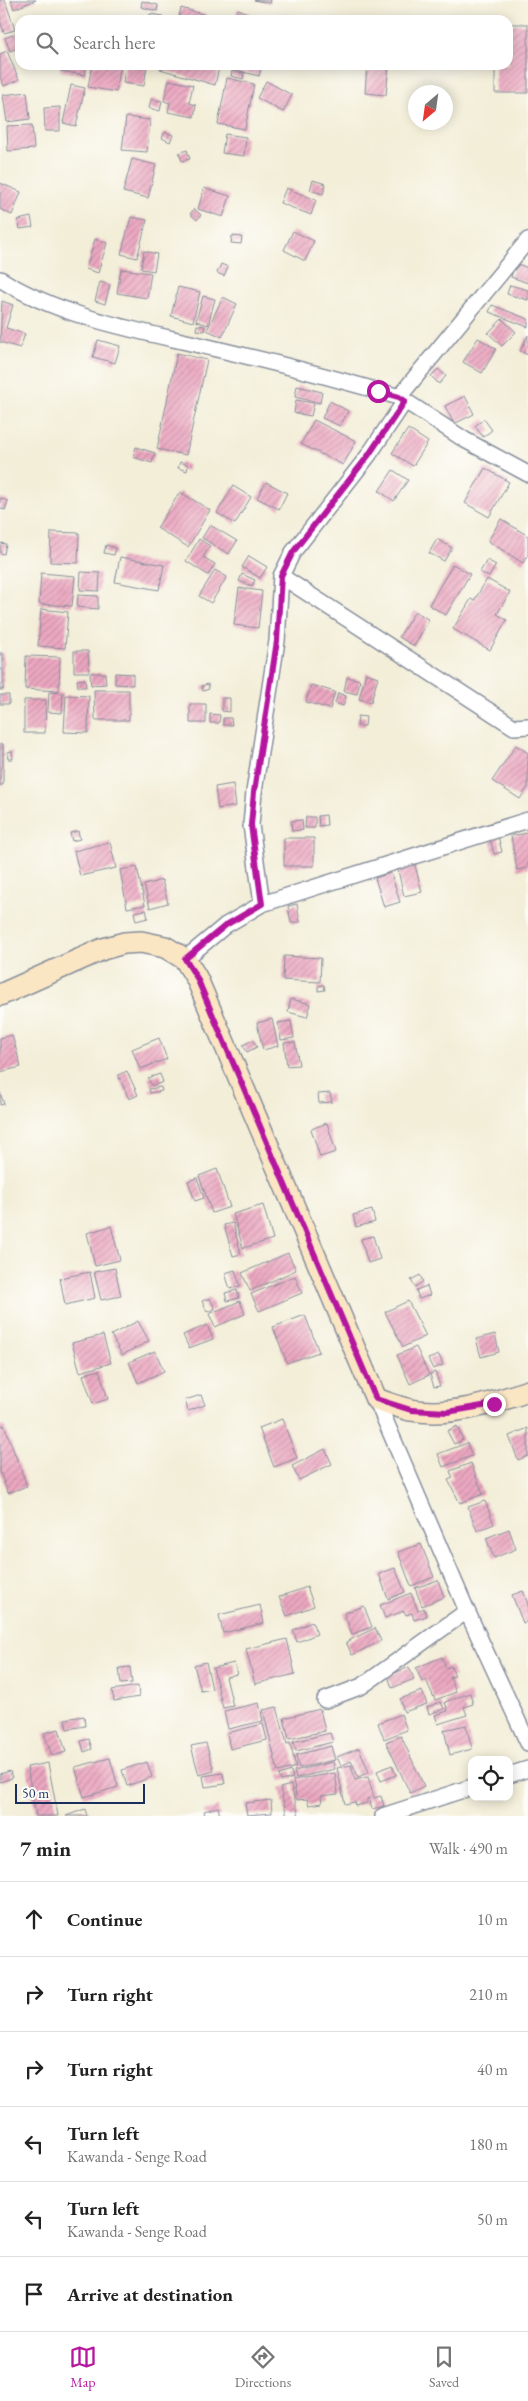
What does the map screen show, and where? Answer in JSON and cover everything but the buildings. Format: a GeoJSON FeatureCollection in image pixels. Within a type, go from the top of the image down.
{"type":"FeatureCollection","features":[{"type":"Feature","properties":{"kind":"street"},"geometry":{"type":"LineString","coordinates":[[262,904],[251,825],[254,792],[277,641],[281,576],[293,552],[368,456],[402,399],[528,240]]}},
{"type":"Feature","properties":{"kind":"street"},"geometry":{"type":"LineString","coordinates":[[0,279],[24,294],[59,309],[102,322],[318,372],[402,399],[465,440],[528,474]]}},
{"type":"Feature","properties":{"kind":"street"},"geometry":{"type":"LineString","coordinates":[[281,576],[514,727],[528,726]]}},
{"type":"Feature","properties":{"kind":"street"},"geometry":{"type":"LineString","coordinates":[[185,959],[226,925],[262,904],[528,820]]}},
{"type":"Feature","properties":{"kind":"street"},"geometry":{"type":"LineString","coordinates":[[0,995],[103,949],[124,943],[141,942],[165,947],[185,959],[197,978],[467,1611],[528,1743]]}},
{"type":"Feature","properties":{"kind":"street"},"geometry":{"type":"LineString","coordinates":[[376,1399],[411,1410],[447,1412],[494,1404],[528,1391]]}},
{"type":"Feature","properties":{"kind":"street"},"geometry":{"type":"LineString","coordinates":[[325,1700],[362,1686],[467,1611]]}},
{"type":"Feature","properties":{"kind":"street"},"geometry":{"type":"LineString","coordinates":[[513,1774],[528,1769]]}},
{"type":"Feature","properties":{"kind":"street"},"geometry":{"type":"LineString","coordinates":[[383,1816],[468,1788]]}},
{"type":"Feature","properties":{"kind":"route"},"geometry":{"type":"LineString","coordinates":[[378,391],[399,397],[405,401],[368,456],[293,552],[281,576],[277,641],[254,792],[251,825],[262,904],[226,925],[185,959],[197,978],[376,1399],[411,1410],[447,1412],[494,1404]]}}]}
